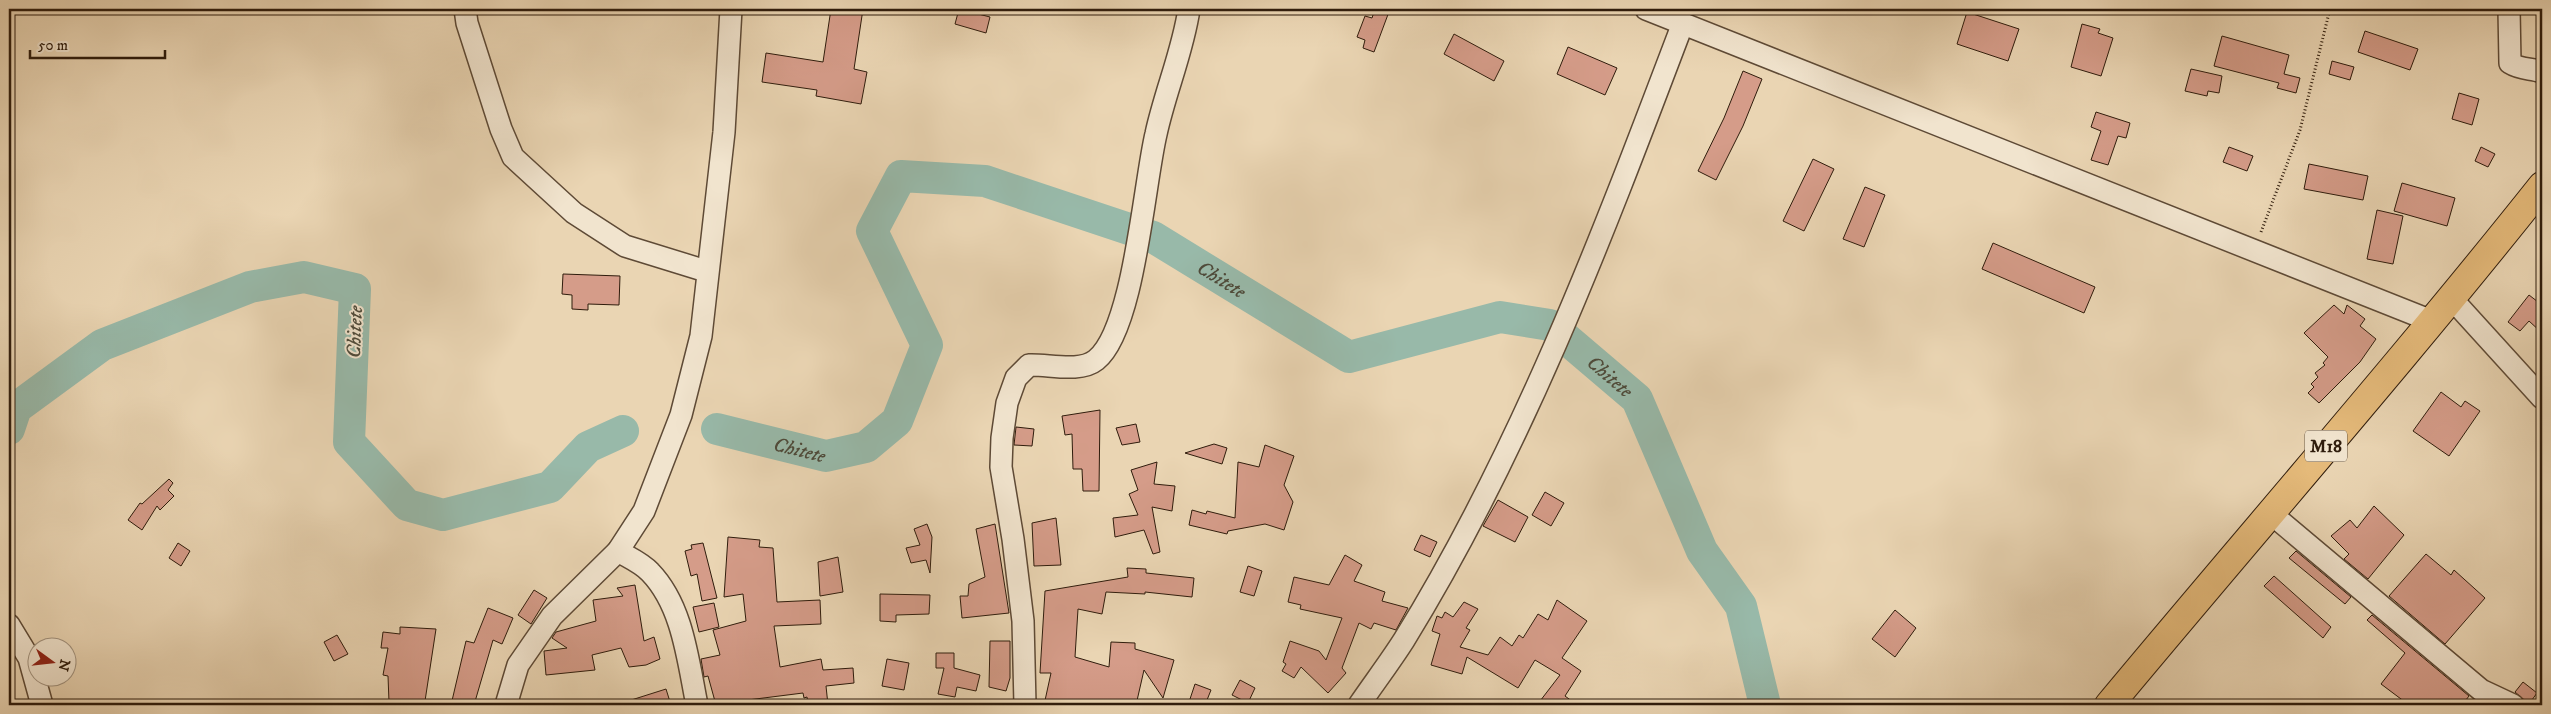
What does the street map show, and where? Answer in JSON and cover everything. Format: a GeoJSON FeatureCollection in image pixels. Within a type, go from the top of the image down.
{"type":"FeatureCollection","features":[{"type":"Feature","properties":{"kind":"main road","name":"M18"},"geometry":{"type":"LineString","coordinates":[[2109,705],[2270,512],[2434,322],[2542,186]]}},
{"type":"Feature","properties":{"kind":"street"},"geometry":{"type":"LineString","coordinates":[[465,9],[467,23],[501,129],[513,158],[574,213],[625,246],[706,271]]}},
{"type":"Feature","properties":{"kind":"street"},"geometry":{"type":"LineString","coordinates":[[506,705],[518,665],[552,616],[618,551],[644,511],[681,415],[700,336],[706,271],[724,132],[731,9]]}},
{"type":"Feature","properties":{"kind":"street"},"geometry":{"type":"LineString","coordinates":[[1025,705],[1024,621],[1014,538],[1001,467],[1002,438],[1007,403],[1016,378],[1029,365],[1080,366],[1096,360],[1114,337],[1129,291],[1155,135],[1189,9]]}},
{"type":"Feature","properties":{"kind":"street"},"geometry":{"type":"LineString","coordinates":[[1646,9],[2434,322]]}},
{"type":"Feature","properties":{"kind":"street"},"geometry":{"type":"LineString","coordinates":[[2509,9],[2510,63],[2519,69],[2533,69],[2542,72]]}},
{"type":"Feature","properties":{"kind":"street"},"geometry":{"type":"LineString","coordinates":[[1359,705],[1408,632],[1472,518],[1535,393],[1620,189],[1683,23]]}},
{"type":"Feature","properties":{"kind":"street"},"geometry":{"type":"LineString","coordinates":[[2452,299],[2542,398]]}},
{"type":"Feature","properties":{"kind":"street"},"geometry":{"type":"LineString","coordinates":[[2270,512],[2480,690],[2513,705]]}},
{"type":"Feature","properties":{"kind":"street"},"geometry":{"type":"LineString","coordinates":[[618,551],[650,571],[667,596],[684,640],[697,705]]}},
{"type":"Feature","properties":{"kind":"street"},"geometry":{"type":"LineString","coordinates":[[9,625],[29,658],[42,705]]}},
{"type":"Feature","properties":{"kind":"path"},"geometry":{"type":"LineString","coordinates":[[2254,250],[2300,130],[2330,9]]}},
{"type":"Feature","properties":{"kind":"building"},"geometry":{"type":"Polygon","coordinates":[[[831,9],[863,9],[854,69],[867,72],[861,104],[816,96],[817,90],[762,82],[766,53],[823,62],[831,9]]]}},
{"type":"Feature","properties":{"kind":"building"},"geometry":{"type":"Polygon","coordinates":[[[959,9],[990,17],[986,33],[955,24],[959,9]]]}},
{"type":"Feature","properties":{"kind":"building"},"geometry":{"type":"Polygon","coordinates":[[[1375,9],[1390,9],[1374,52],[1363,48],[1365,40],[1357,37],[1365,16],[1372,18],[1375,9]]]}},
{"type":"Feature","properties":{"kind":"building"},"geometry":{"type":"Polygon","coordinates":[[[1967,12],[2019,29],[2008,61],[1957,44],[1967,12]]]}},
{"type":"Feature","properties":{"kind":"building"},"geometry":{"type":"Polygon","coordinates":[[[2082,24],[2100,29],[2098,33],[2113,38],[2101,76],[2071,67],[2082,24]]]}},
{"type":"Feature","properties":{"kind":"building"},"geometry":{"type":"Polygon","coordinates":[[[2365,31],[2418,49],[2410,70],[2358,52],[2365,31]]]}},
{"type":"Feature","properties":{"kind":"building"},"geometry":{"type":"Polygon","coordinates":[[[1454,34],[1504,61],[1494,81],[1444,54],[1454,34]]]}},
{"type":"Feature","properties":{"kind":"building"},"geometry":{"type":"Polygon","coordinates":[[[2222,36],[2289,55],[2284,74],[2300,78],[2296,93],[2277,88],[2279,83],[2214,66],[2222,36]]]}},
{"type":"Feature","properties":{"kind":"building"},"geometry":{"type":"Polygon","coordinates":[[[1568,47],[1617,68],[1605,95],[1557,74],[1568,47]]]}},
{"type":"Feature","properties":{"kind":"building"},"geometry":{"type":"Polygon","coordinates":[[[2332,61],[2354,67],[2350,80],[2329,74],[2332,61]]]}},
{"type":"Feature","properties":{"kind":"building"},"geometry":{"type":"Polygon","coordinates":[[[2191,69],[2222,76],[2219,93],[2208,91],[2207,96],[2185,91],[2191,69]]]}},
{"type":"Feature","properties":{"kind":"building"},"geometry":{"type":"Polygon","coordinates":[[[1743,71],[1762,79],[1743,126],[1716,180],[1698,171],[1724,118],[1743,71]]]}},
{"type":"Feature","properties":{"kind":"building"},"geometry":{"type":"Polygon","coordinates":[[[2459,93],[2479,99],[2472,125],[2452,119],[2459,93]]]}},
{"type":"Feature","properties":{"kind":"building"},"geometry":{"type":"Polygon","coordinates":[[[2096,112],[2130,123],[2126,138],[2118,136],[2108,165],[2091,160],[2101,131],[2091,127],[2096,112]]]}},
{"type":"Feature","properties":{"kind":"building"},"geometry":{"type":"Polygon","coordinates":[[[2229,147],[2253,156],[2247,171],[2223,162],[2229,147]]]}},
{"type":"Feature","properties":{"kind":"building"},"geometry":{"type":"Polygon","coordinates":[[[2481,147],[2495,154],[2488,167],[2475,161],[2481,147]]]}},
{"type":"Feature","properties":{"kind":"building"},"geometry":{"type":"Polygon","coordinates":[[[1813,159],[1834,169],[1804,231],[1783,221],[1813,159]]]}},
{"type":"Feature","properties":{"kind":"building"},"geometry":{"type":"Polygon","coordinates":[[[2309,164],[2368,176],[2363,200],[2304,189],[2309,164]]]}},
{"type":"Feature","properties":{"kind":"building"},"geometry":{"type":"Polygon","coordinates":[[[2402,183],[2455,198],[2447,226],[2394,211],[2402,183]]]}},
{"type":"Feature","properties":{"kind":"building"},"geometry":{"type":"Polygon","coordinates":[[[1865,187],[1885,195],[1864,247],[1843,239],[1865,187]]]}},
{"type":"Feature","properties":{"kind":"building"},"geometry":{"type":"Polygon","coordinates":[[[2377,210],[2403,216],[2393,264],[2367,259],[2377,210]]]}},
{"type":"Feature","properties":{"kind":"building"},"geometry":{"type":"Polygon","coordinates":[[[1993,243],[2095,287],[2084,313],[1982,269],[1993,243]]]}},
{"type":"Feature","properties":{"kind":"building"},"geometry":{"type":"Polygon","coordinates":[[[563,274],[620,276],[619,305],[588,304],[588,310],[572,309],[572,295],[562,294],[563,274]]]}},
{"type":"Feature","properties":{"kind":"building"},"geometry":{"type":"Polygon","coordinates":[[[2529,295],[2542,305],[2542,333],[2529,321],[2520,331],[2508,322],[2529,295]]]}},
{"type":"Feature","properties":{"kind":"building"},"geometry":{"type":"Polygon","coordinates":[[[2334,305],[2344,314],[2347,305],[2365,319],[2360,326],[2376,339],[2360,362],[2319,403],[2308,393],[2314,387],[2311,384],[2318,377],[2315,373],[2325,365],[2323,363],[2328,357],[2304,333],[2334,305]]]}},
{"type":"Feature","properties":{"kind":"building"},"geometry":{"type":"Polygon","coordinates":[[[2441,392],[2461,407],[2465,401],[2480,411],[2449,456],[2413,431],[2441,392]]]}},
{"type":"Feature","properties":{"kind":"building"},"geometry":{"type":"Polygon","coordinates":[[[1100,410],[1099,491],[1083,491],[1082,469],[1073,469],[1072,434],[1065,435],[1062,416],[1100,410]]]}},
{"type":"Feature","properties":{"kind":"building"},"geometry":{"type":"Polygon","coordinates":[[[1136,424],[1140,442],[1122,445],[1116,428],[1136,424]]]}},
{"type":"Feature","properties":{"kind":"building"},"geometry":{"type":"Polygon","coordinates":[[[1016,427],[1034,429],[1032,446],[1014,445],[1016,427]]]}},
{"type":"Feature","properties":{"kind":"building"},"geometry":{"type":"Polygon","coordinates":[[[1214,444],[1227,448],[1222,464],[1185,453],[1214,444]]]}},
{"type":"Feature","properties":{"kind":"building"},"geometry":{"type":"Polygon","coordinates":[[[1265,445],[1294,456],[1284,485],[1293,502],[1284,530],[1265,524],[1228,531],[1227,534],[1189,525],[1192,510],[1206,514],[1207,511],[1235,518],[1238,462],[1259,467],[1265,445]]]}},
{"type":"Feature","properties":{"kind":"building"},"geometry":{"type":"Polygon","coordinates":[[[1157,462],[1154,484],[1175,486],[1172,511],[1152,507],[1160,552],[1153,554],[1144,530],[1115,537],[1113,518],[1138,515],[1129,494],[1138,490],[1131,470],[1157,462]]]}},
{"type":"Feature","properties":{"kind":"building"},"geometry":{"type":"Polygon","coordinates":[[[169,479],[173,483],[168,490],[174,496],[160,510],[157,506],[142,530],[128,520],[140,503],[142,504],[169,479]]]}},
{"type":"Feature","properties":{"kind":"building"},"geometry":{"type":"Polygon","coordinates":[[[1545,492],[1564,503],[1551,526],[1532,515],[1545,492]]]}},
{"type":"Feature","properties":{"kind":"building"},"geometry":{"type":"Polygon","coordinates":[[[1498,500],[1528,517],[1515,542],[1483,526],[1498,500]]]}},
{"type":"Feature","properties":{"kind":"building"},"geometry":{"type":"Polygon","coordinates":[[[2374,506],[2404,535],[2368,579],[2344,559],[2349,554],[2331,536],[2350,520],[2357,528],[2374,506]]]}},
{"type":"Feature","properties":{"kind":"building"},"geometry":{"type":"Polygon","coordinates":[[[1056,518],[1061,565],[1034,566],[1032,523],[1056,518]]]}},
{"type":"Feature","properties":{"kind":"building"},"geometry":{"type":"Polygon","coordinates":[[[927,524],[932,537],[930,573],[926,560],[911,563],[906,548],[920,545],[914,529],[927,524]]]}},
{"type":"Feature","properties":{"kind":"building"},"geometry":{"type":"Polygon","coordinates":[[[995,524],[1009,613],[962,618],[960,596],[968,596],[969,584],[985,577],[976,529],[995,524]]]}},
{"type":"Feature","properties":{"kind":"building"},"geometry":{"type":"Polygon","coordinates":[[[1421,535],[1437,542],[1430,557],[1414,550],[1421,535]]]}},
{"type":"Feature","properties":{"kind":"building"},"geometry":{"type":"Polygon","coordinates":[[[728,537],[760,540],[759,547],[773,548],[777,602],[820,600],[821,624],[774,626],[780,667],[821,659],[823,670],[853,668],[854,683],[826,686],[828,705],[808,705],[807,697],[804,698],[803,693],[732,702],[733,705],[716,705],[708,676],[704,677],[701,659],[720,655],[713,630],[746,621],[743,594],[724,597],[728,537]]]}},
{"type":"Feature","properties":{"kind":"building"},"geometry":{"type":"Polygon","coordinates":[[[178,543],[190,551],[181,566],[169,558],[178,543]]]}},
{"type":"Feature","properties":{"kind":"building"},"geometry":{"type":"Polygon","coordinates":[[[703,543],[717,598],[702,601],[697,574],[691,576],[685,551],[692,549],[691,545],[703,543]]]}},
{"type":"Feature","properties":{"kind":"building"},"geometry":{"type":"Polygon","coordinates":[[[2296,551],[2351,597],[2345,604],[2289,558],[2296,551]]]}},
{"type":"Feature","properties":{"kind":"building"},"geometry":{"type":"Polygon","coordinates":[[[2426,554],[2451,575],[2454,570],[2485,598],[2445,644],[2389,596],[2426,554]]]}},
{"type":"Feature","properties":{"kind":"building"},"geometry":{"type":"Polygon","coordinates":[[[1345,555],[1362,565],[1354,581],[1385,592],[1382,601],[1408,608],[1396,630],[1374,623],[1371,629],[1359,623],[1342,668],[1346,673],[1328,693],[1301,667],[1294,678],[1282,671],[1286,664],[1283,662],[1290,641],[1319,651],[1326,660],[1342,618],[1300,609],[1301,605],[1288,602],[1294,577],[1329,585],[1345,555]]]}},
{"type":"Feature","properties":{"kind":"building"},"geometry":{"type":"Polygon","coordinates":[[[838,557],[843,592],[820,596],[818,562],[838,557]]]}},
{"type":"Feature","properties":{"kind":"building"},"geometry":{"type":"Polygon","coordinates":[[[1248,566],[1262,571],[1254,596],[1240,592],[1248,566]]]}},
{"type":"Feature","properties":{"kind":"building"},"geometry":{"type":"Polygon","coordinates":[[[1127,568],[1146,569],[1146,573],[1194,578],[1192,597],[1145,592],[1145,594],[1106,592],[1102,614],[1078,609],[1075,657],[1109,667],[1111,642],[1135,643],[1135,649],[1174,660],[1163,698],[1144,670],[1136,705],[1044,705],[1051,673],[1040,673],[1045,591],[1128,577],[1127,568]]]}},
{"type":"Feature","properties":{"kind":"building"},"geometry":{"type":"Polygon","coordinates":[[[2274,576],[2331,627],[2323,638],[2264,586],[2274,576]]]}},
{"type":"Feature","properties":{"kind":"building"},"geometry":{"type":"Polygon","coordinates":[[[635,585],[644,641],[654,637],[660,659],[646,665],[629,667],[621,648],[592,655],[595,670],[546,675],[544,651],[567,648],[552,638],[556,632],[596,621],[593,600],[623,596],[617,588],[635,585]]]}},
{"type":"Feature","properties":{"kind":"building"},"geometry":{"type":"Polygon","coordinates":[[[534,590],[547,598],[531,624],[518,615],[534,590]]]}},
{"type":"Feature","properties":{"kind":"building"},"geometry":{"type":"Polygon","coordinates":[[[880,594],[930,595],[929,614],[896,615],[896,622],[880,621],[880,594]]]}},
{"type":"Feature","properties":{"kind":"building"},"geometry":{"type":"Polygon","coordinates":[[[1557,600],[1587,621],[1562,658],[1581,671],[1565,696],[1577,705],[1537,705],[1560,675],[1535,660],[1518,688],[1467,657],[1462,674],[1431,665],[1440,634],[1432,631],[1437,616],[1442,618],[1445,612],[1453,617],[1464,602],[1478,609],[1466,628],[1470,630],[1460,647],[1488,655],[1500,637],[1512,646],[1519,635],[1523,638],[1538,614],[1548,620],[1557,600]]]}},
{"type":"Feature","properties":{"kind":"building"},"geometry":{"type":"Polygon","coordinates":[[[714,603],[719,627],[699,632],[693,607],[714,603]]]}},
{"type":"Feature","properties":{"kind":"building"},"geometry":{"type":"Polygon","coordinates":[[[488,608],[513,618],[502,644],[493,640],[474,705],[451,705],[466,641],[474,643],[488,608]]]}},
{"type":"Feature","properties":{"kind":"building"},"geometry":{"type":"Polygon","coordinates":[[[1895,610],[1916,628],[1895,657],[1872,639],[1895,610]]]}},
{"type":"Feature","properties":{"kind":"building"},"geometry":{"type":"Polygon","coordinates":[[[2372,615],[2469,696],[2462,705],[2409,705],[2381,684],[2405,653],[2367,620],[2372,615]]]}},
{"type":"Feature","properties":{"kind":"building"},"geometry":{"type":"Polygon","coordinates":[[[400,627],[436,629],[425,701],[389,702],[388,676],[383,675],[388,648],[381,648],[383,632],[400,634],[400,627]]]}},
{"type":"Feature","properties":{"kind":"building"},"geometry":{"type":"Polygon","coordinates":[[[337,635],[348,654],[334,661],[324,642],[337,635]]]}},
{"type":"Feature","properties":{"kind":"building"},"geometry":{"type":"Polygon","coordinates":[[[990,641],[1010,641],[1010,678],[1006,691],[989,687],[990,641]]]}},
{"type":"Feature","properties":{"kind":"building"},"geometry":{"type":"Polygon","coordinates":[[[936,653],[954,653],[954,668],[980,675],[976,691],[957,687],[955,697],[938,694],[944,668],[936,668],[936,653]]]}},
{"type":"Feature","properties":{"kind":"building"},"geometry":{"type":"Polygon","coordinates":[[[887,659],[909,663],[904,690],[882,686],[887,659]]]}},
{"type":"Feature","properties":{"kind":"building"},"geometry":{"type":"Polygon","coordinates":[[[1240,680],[1255,688],[1248,703],[1232,695],[1240,680]]]}},
{"type":"Feature","properties":{"kind":"building"},"geometry":{"type":"Polygon","coordinates":[[[2523,682],[2537,693],[2529,704],[2515,692],[2523,682]]]}},
{"type":"Feature","properties":{"kind":"building"},"geometry":{"type":"Polygon","coordinates":[[[1195,684],[1211,690],[1205,705],[1189,702],[1195,684]]]}},
{"type":"Feature","properties":{"kind":"building"},"geometry":{"type":"Polygon","coordinates":[[[666,689],[671,705],[625,705],[625,702],[666,689]]]}},
{"type":"Feature","properties":{"kind":"waterway","name":"Chitete"},"geometry":{"type":"LineString","coordinates":[[717,429],[826,456],[866,447],[897,421],[927,345],[872,231],[901,176],[985,181],[1153,237],[1349,357],[1500,317],[1550,325],[1637,399],[1702,551],[1741,606],[1765,705]]}},
{"type":"Feature","properties":{"kind":"waterway","name":"Chitete"},"geometry":{"type":"LineString","coordinates":[[9,429],[16,408],[102,345],[250,287],[304,277],[355,289],[349,442],[407,505],[443,515],[550,487],[588,447],[623,431]]}}]}
